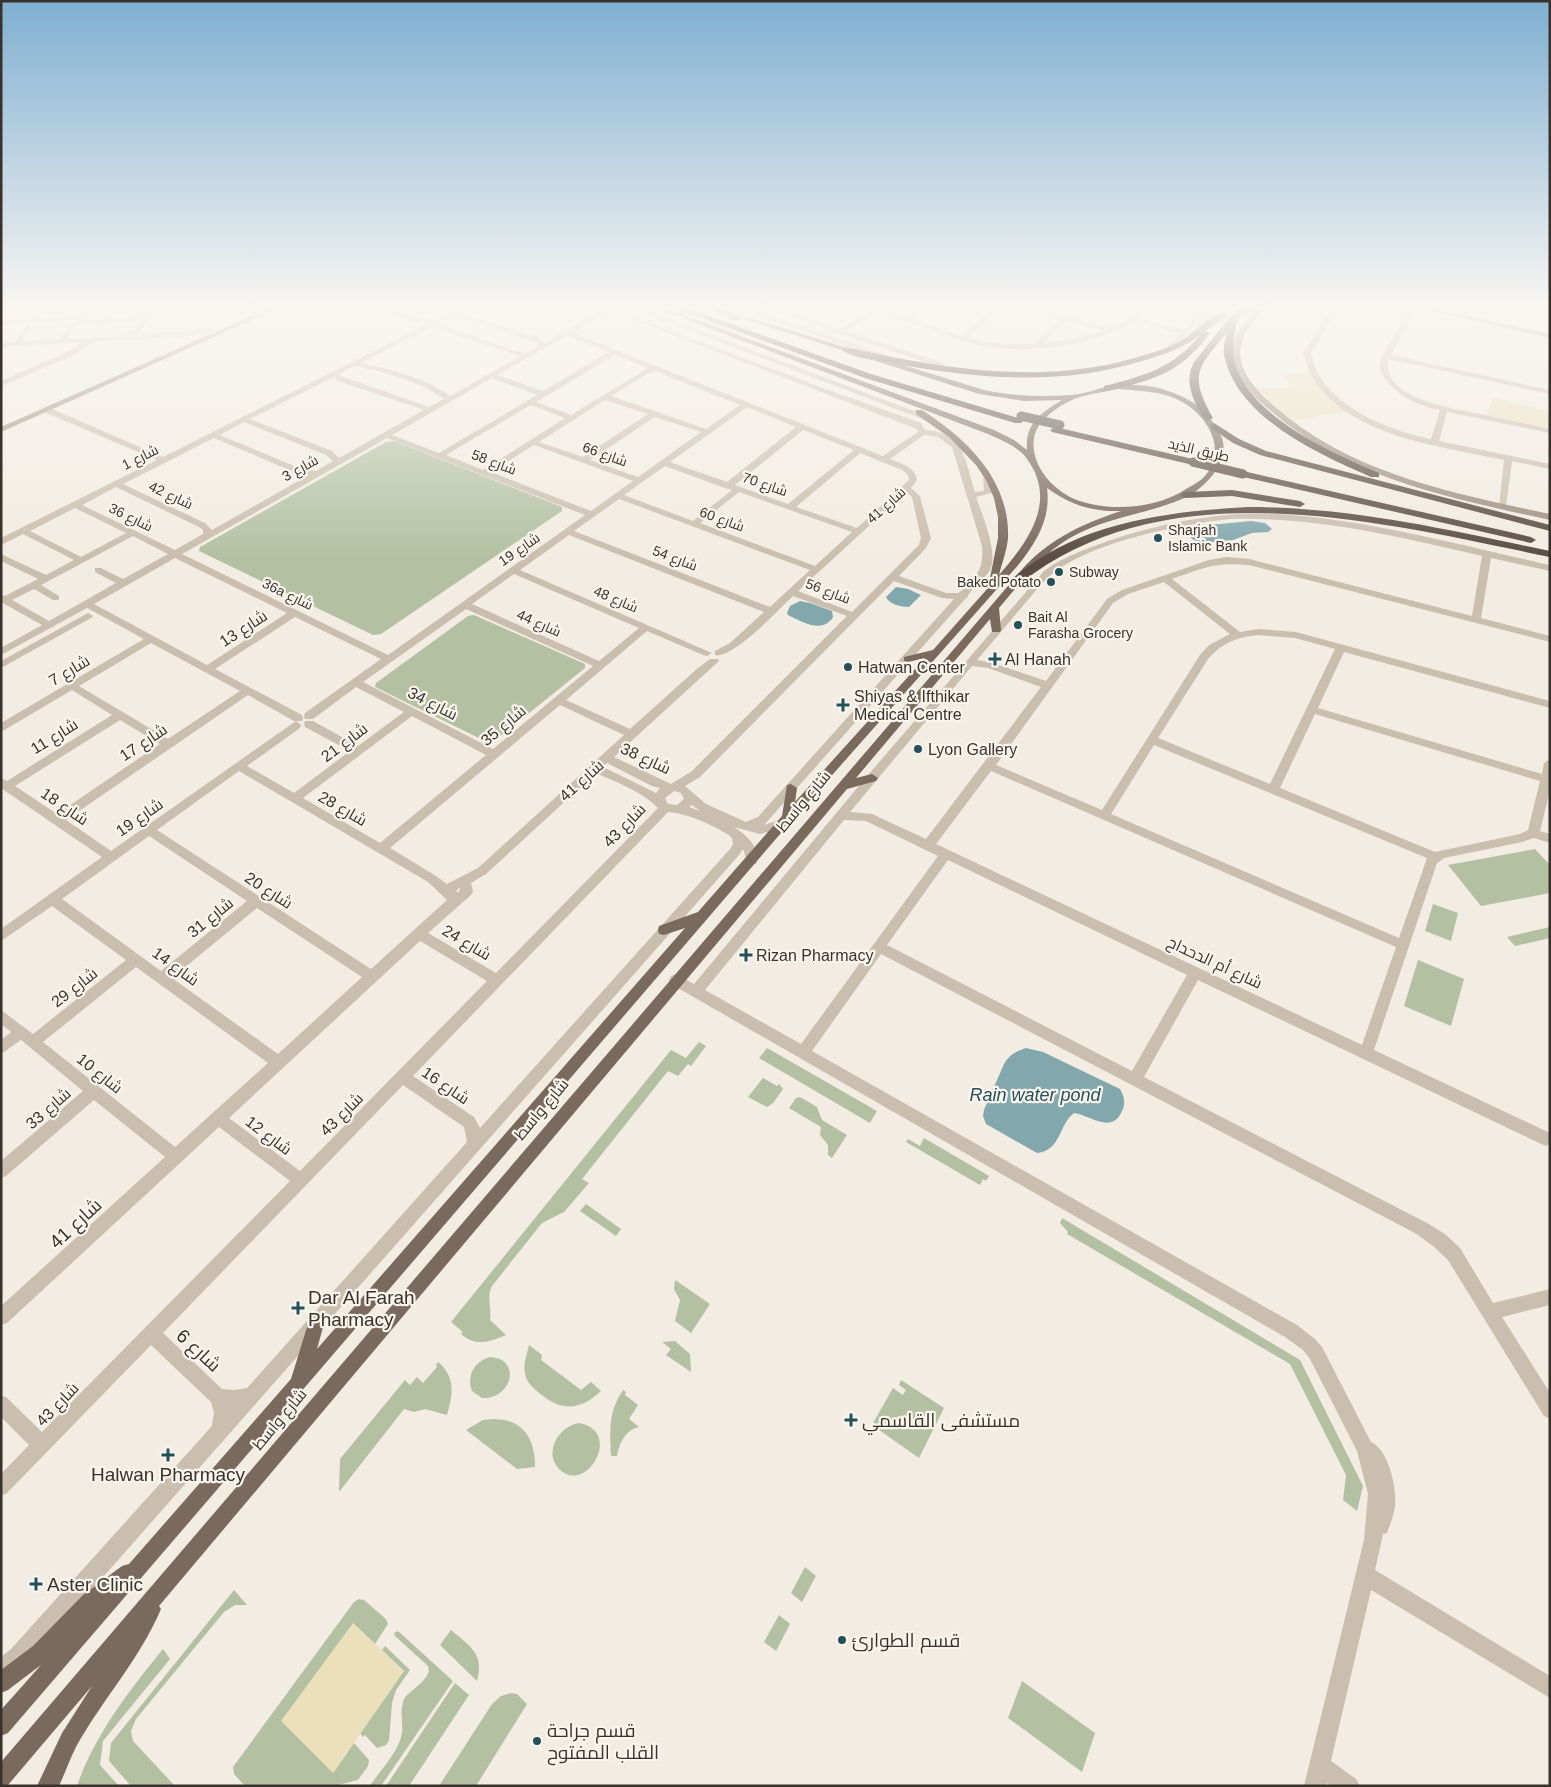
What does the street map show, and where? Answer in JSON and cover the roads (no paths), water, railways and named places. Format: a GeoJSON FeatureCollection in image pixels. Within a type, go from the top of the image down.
{"type":"FeatureCollection","features":[{"type":"Feature","properties":{"kind":"highway","name":"طريق الذيد"},"geometry":{"type":"LineString","coordinates":[[919,390],[1057,428],[1550,538]]}},
{"type":"Feature","properties":{"kind":"highway","name":"طريق الذيد"},"geometry":{"type":"LineString","coordinates":[[933,390],[1020,418]]}},
{"type":"Feature","properties":{"kind":"highway"},"geometry":{"type":"LineString","coordinates":[[1195,390],[1208,418]]}},
{"type":"Feature","properties":{"kind":"highway"},"geometry":{"type":"LineString","coordinates":[[1246,390],[1274,419],[1304,439],[1346,462],[1380,477],[1457,504]]}},
{"type":"Feature","properties":{"kind":"highway"},"geometry":{"type":"LineString","coordinates":[[1214,426],[1236,441],[1263,453],[1550,528]]}},
{"type":"Feature","properties":{"kind":"highway","name":"طريق الذيد"},"geometry":{"type":"LineString","coordinates":[[1243,471],[1550,545]]}},
{"type":"Feature","properties":{"kind":"highway"},"geometry":{"type":"LineString","coordinates":[[1185,494],[1216,492],[1249,494],[1550,554]]}},
{"type":"Feature","properties":{"kind":"highway"},"geometry":{"type":"LineString","coordinates":[[1018,580],[1057,553],[1089,539],[1139,525],[1192,514],[1239,510],[1279,510],[1408,525]]}},
{"type":"Feature","properties":{"kind":"main road"},"geometry":{"type":"LineString","coordinates":[[977,390],[1006,397],[1046,399],[1097,390]]}},
{"type":"Feature","properties":{"kind":"main road"},"geometry":{"type":"LineString","coordinates":[[880,391],[991,432],[1011,442],[1030,457],[1049,487],[1060,495],[1090,506],[1125,510],[1141,508],[1185,494],[1199,486],[1216,466],[1220,455],[1221,445],[1214,426],[1208,418],[1186,400],[1160,390]]}},
{"type":"Feature","properties":{"kind":"main road"},"geometry":{"type":"LineString","coordinates":[[880,391],[931,419],[969,450],[986,473],[997,494],[1003,530],[1001,550],[992,590]]}},
{"type":"Feature","properties":{"kind":"main road"},"geometry":{"type":"LineString","coordinates":[[1030,457],[1028,439],[1035,423],[1041,416],[1059,403],[1090,392]]}},
{"type":"Feature","properties":{"kind":"main road","name":"شارع واسط"},"geometry":{"type":"LineString","coordinates":[[1,1726],[147,1560],[786,821],[992,590],[1024,550],[1037,530],[1044,509],[1042,478]]}},
{"type":"Feature","properties":{"kind":"main road","name":"شارع واسط"},"geometry":{"type":"LineString","coordinates":[[1,1778],[676,980],[1018,580],[1045,550],[1066,536],[1091,523],[1141,508]]}},
{"type":"Feature","properties":{"kind":"main road"},"geometry":{"type":"LineString","coordinates":[[994,608],[996,630]]}},
{"type":"Feature","properties":{"kind":"main road"},"geometry":{"type":"LineString","coordinates":[[908,659],[936,652]]}},
{"type":"Feature","properties":{"kind":"main road"},"geometry":{"type":"LineString","coordinates":[[842,786],[872,778]]}},
{"type":"Feature","properties":{"kind":"main road"},"geometry":{"type":"LineString","coordinates":[[786,821],[791,788]]}},
{"type":"Feature","properties":{"kind":"main road"},"geometry":{"type":"LineString","coordinates":[[664,930],[707,914]]}},
{"type":"Feature","properties":{"kind":"main road"},"geometry":{"type":"LineString","coordinates":[[297,1386],[317,1320]]}},
{"type":"Feature","properties":{"kind":"main road"},"geometry":{"type":"LineString","coordinates":[[1,1683],[40,1654],[90,1602],[147,1560]]}},
{"type":"Feature","properties":{"kind":"main road"},"geometry":{"type":"LineString","coordinates":[[48,1786],[69,1740],[146,1619],[156,1596]]}},
{"type":"Feature","properties":{"kind":"street"},"geometry":{"type":"LineString","coordinates":[[1,424],[77,390]]}},
{"type":"Feature","properties":{"kind":"street"},"geometry":{"type":"LineString","coordinates":[[1,430],[90,390]]}},
{"type":"Feature","properties":{"kind":"street","name":"شارع 1"},"geometry":{"type":"LineString","coordinates":[[1,542],[301,390]]}},
{"type":"Feature","properties":{"kind":"street"},"geometry":{"type":"LineString","coordinates":[[374,390],[430,410]]}},
{"type":"Feature","properties":{"kind":"street"},"geometry":{"type":"LineString","coordinates":[[437,390],[449,399]]}},
{"type":"Feature","properties":{"kind":"street","name":"شارع 3"},"geometry":{"type":"LineString","coordinates":[[2,651],[465,390]]}},
{"type":"Feature","properties":{"kind":"street"},"geometry":{"type":"LineString","coordinates":[[534,390],[544,394]]}},
{"type":"Feature","properties":{"kind":"street"},"geometry":{"type":"LineString","coordinates":[[439,456],[550,390]]}},
{"type":"Feature","properties":{"kind":"street"},"geometry":{"type":"LineString","coordinates":[[484,473],[615,390]]}},
{"type":"Feature","properties":{"kind":"street","name":"شارع 41"},"geometry":{"type":"LineString","coordinates":[[1,1317],[419,934],[440,914],[456,890],[482,871],[606,758],[709,659],[734,645],[913,480],[912,474],[905,468],[712,390]]}},
{"type":"Feature","properties":{"kind":"street"},"geometry":{"type":"LineString","coordinates":[[821,390],[918,425],[922,433]]}},
{"type":"Feature","properties":{"kind":"street"},"geometry":{"type":"LineString","coordinates":[[852,390],[931,419]]}},
{"type":"Feature","properties":{"kind":"street"},"geometry":{"type":"LineString","coordinates":[[1254,390],[1276,413],[1317,441],[1377,471],[1435,491],[1550,517]]}},
{"type":"Feature","properties":{"kind":"street"},"geometry":{"type":"LineString","coordinates":[[1328,390],[1335,398],[1359,416],[1398,434],[1550,467]]}},
{"type":"Feature","properties":{"kind":"street"},"geometry":{"type":"LineString","coordinates":[[1401,390],[1417,402],[1444,410],[1550,430]]}},
{"type":"Feature","properties":{"kind":"street"},"geometry":{"type":"LineString","coordinates":[[605,397],[708,432]]}},
{"type":"Feature","properties":{"kind":"street"},"geometry":{"type":"LineString","coordinates":[[530,402],[572,418]]}},
{"type":"Feature","properties":{"kind":"street","name":"شارع 19"},"geometry":{"type":"LineString","coordinates":[[1,936],[746,404]]}},
{"type":"Feature","properties":{"kind":"street"},"geometry":{"type":"LineString","coordinates":[[47,410],[164,460]]}},
{"type":"Feature","properties":{"kind":"street"},"geometry":{"type":"LineString","coordinates":[[1434,443],[1444,410]]}},
{"type":"Feature","properties":{"kind":"street"},"geometry":{"type":"LineString","coordinates":[[584,460],[654,414]]}},
{"type":"Feature","properties":{"kind":"street"},"geometry":{"type":"LineString","coordinates":[[244,420],[256,423],[329,453],[338,462]]}},
{"type":"Feature","properties":{"kind":"street"},"geometry":{"type":"LineString","coordinates":[[728,486],[802,427]]}},
{"type":"Feature","properties":{"kind":"street"},"geometry":{"type":"LineString","coordinates":[[741,831],[760,822],[983,574],[988,560],[987,546],[955,444],[934,433],[922,433],[883,460]]}},
{"type":"Feature","properties":{"kind":"street"},"geometry":{"type":"LineString","coordinates":[[214,435],[296,470],[317,474]]}},
{"type":"Feature","properties":{"kind":"street","name":"شارع 58"},"geometry":{"type":"LineString","coordinates":[[386,435],[593,514]]}},
{"type":"Feature","properties":{"kind":"street","name":"شارع 66"},"geometry":{"type":"LineString","coordinates":[[533,442],[640,481]]}},
{"type":"Feature","properties":{"kind":"street"},"geometry":{"type":"LineString","coordinates":[[790,507],[858,450]]}},
{"type":"Feature","properties":{"kind":"street"},"geometry":{"type":"LineString","coordinates":[[1502,506],[1508,458]]}},
{"type":"Feature","properties":{"kind":"street","name":"شارع 70"},"geometry":{"type":"LineString","coordinates":[[664,464],[857,531]]}},
{"type":"Feature","properties":{"kind":"street"},"geometry":{"type":"LineString","coordinates":[[972,496],[984,495],[989,492],[986,473]]}},
{"type":"Feature","properties":{"kind":"street","name":"شارع 42"},"geometry":{"type":"LineString","coordinates":[[116,484],[202,524],[207,529],[208,535]]}},
{"type":"Feature","properties":{"kind":"street"},"geometry":{"type":"LineString","coordinates":[[786,821],[763,829],[741,831],[662,804],[661,794],[696,774],[923,546],[926,538],[916,496],[905,488]]}},
{"type":"Feature","properties":{"kind":"street"},"geometry":{"type":"LineString","coordinates":[[694,524],[738,489]]}},
{"type":"Feature","properties":{"kind":"street","name":"شارع 60"},"geometry":{"type":"LineString","coordinates":[[618,496],[816,569]]}},
{"type":"Feature","properties":{"kind":"street","name":"شارع 36"},"geometry":{"type":"LineString","coordinates":[[76,505],[175,554]]}},
{"type":"Feature","properties":{"kind":"street"},"geometry":{"type":"LineString","coordinates":[[696,991],[996,630],[1043,576],[1062,561],[1078,554],[1161,528],[1198,520],[1263,516],[1331,521],[1399,533],[1550,568]]}},
{"type":"Feature","properties":{"kind":"street"},"geometry":{"type":"LineString","coordinates":[[24,531],[80,560]]}},
{"type":"Feature","properties":{"kind":"street","name":"شارع 54"},"geometry":{"type":"LineString","coordinates":[[569,532],[771,611]]}},
{"type":"Feature","properties":{"kind":"street"},"geometry":{"type":"LineString","coordinates":[[3,599],[46,579],[132,533]]}},
{"type":"Feature","properties":{"kind":"street","name":"36a شارع"},"geometry":{"type":"LineString","coordinates":[[175,554],[389,659]]}},
{"type":"Feature","properties":{"kind":"street"},"geometry":{"type":"LineString","coordinates":[[1476,620],[1486,554]]}},
{"type":"Feature","properties":{"kind":"street"},"geometry":{"type":"LineString","coordinates":[[1,556],[46,579]]}},
{"type":"Feature","properties":{"kind":"street"},"geometry":{"type":"LineString","coordinates":[[928,846],[990,766],[1102,613],[1132,590],[1206,564],[1226,560],[1257,564],[1550,639]]}},
{"type":"Feature","properties":{"kind":"street"},"geometry":{"type":"LineString","coordinates":[[98,570],[124,583]]}},
{"type":"Feature","properties":{"kind":"street","name":"شارع 48"},"geometry":{"type":"LineString","coordinates":[[514,571],[646,627],[709,659]]}},
{"type":"Feature","properties":{"kind":"street"},"geometry":{"type":"LineString","coordinates":[[892,577],[945,596],[964,596]]}},
{"type":"Feature","properties":{"kind":"street"},"geometry":{"type":"LineString","coordinates":[[1166,578],[1238,635]]}},
{"type":"Feature","properties":{"kind":"street"},"geometry":{"type":"LineString","coordinates":[[34,585],[56,598]]}},
{"type":"Feature","properties":{"kind":"street","name":"شارع 56"},"geometry":{"type":"LineString","coordinates":[[791,592],[854,616]]}},
{"type":"Feature","properties":{"kind":"street"},"geometry":{"type":"LineString","coordinates":[[945,596],[955,606]]}},
{"type":"Feature","properties":{"kind":"street"},"geometry":{"type":"LineString","coordinates":[[3,599],[49,625]]}},
{"type":"Feature","properties":{"kind":"street"},"geometry":{"type":"LineString","coordinates":[[87,604],[358,751]]}},
{"type":"Feature","properties":{"kind":"street","name":"شارع 44"},"geometry":{"type":"LineString","coordinates":[[466,605],[600,665]]}},
{"type":"Feature","properties":{"kind":"street","name":"شارع 13"},"geometry":{"type":"LineString","coordinates":[[208,669],[296,612]]}},
{"type":"Feature","properties":{"kind":"street"},"geometry":{"type":"LineString","coordinates":[[1,665],[88,616]]}},
{"type":"Feature","properties":{"kind":"street","name":"شارع 35"},"geometry":{"type":"LineString","coordinates":[[381,849],[646,627]]}},
{"type":"Feature","properties":{"kind":"street"},"geometry":{"type":"LineString","coordinates":[[1104,816],[1208,651],[1221,641],[1238,635],[1260,632],[1284,633],[1550,704]]}},
{"type":"Feature","properties":{"kind":"street","name":"شارع 7"},"geometry":{"type":"LineString","coordinates":[[1,728],[152,638]]}},
{"type":"Feature","properties":{"kind":"street"},"geometry":{"type":"LineString","coordinates":[[16,644],[26,651]]}},
{"type":"Feature","properties":{"kind":"street"},"geometry":{"type":"LineString","coordinates":[[1273,790],[1340,648]]}},
{"type":"Feature","properties":{"kind":"street"},"geometry":{"type":"LineString","coordinates":[[2,651],[14,658]]}},
{"type":"Feature","properties":{"kind":"street"},"geometry":{"type":"LineString","coordinates":[[978,652],[989,665]]}},
{"type":"Feature","properties":{"kind":"street"},"geometry":{"type":"LineString","coordinates":[[970,663],[989,665],[1048,686]]}},
{"type":"Feature","properties":{"kind":"street","name":"شارع 34"},"geometry":{"type":"LineString","coordinates":[[356,682],[494,754]]}},
{"type":"Feature","properties":{"kind":"street"},"geometry":{"type":"LineString","coordinates":[[72,686],[168,744]]}},
{"type":"Feature","properties":{"kind":"street","name":"شارع 17"},"geometry":{"type":"LineString","coordinates":[[57,820],[248,691]]}},
{"type":"Feature","properties":{"kind":"street"},"geometry":{"type":"LineString","coordinates":[[558,700],[631,734]]}},
{"type":"Feature","properties":{"kind":"street","name":"شارع 21"},"geometry":{"type":"LineString","coordinates":[[295,798],[412,710]]}},
{"type":"Feature","properties":{"kind":"street"},"geometry":{"type":"LineString","coordinates":[[1312,710],[1546,779]]}},
{"type":"Feature","properties":{"kind":"street","name":"شارع 11"},"geometry":{"type":"LineString","coordinates":[[4,784],[119,715]]}},
{"type":"Feature","properties":{"kind":"street"},"geometry":{"type":"LineString","coordinates":[[1152,740],[1436,856],[1522,838],[1533,833],[1550,763]]}},
{"type":"Feature","properties":{"kind":"street","name":"شارع 38"},"geometry":{"type":"LineString","coordinates":[[606,758],[656,783],[673,788]]}},
{"type":"Feature","properties":{"kind":"street","name":"شارع 28"},"geometry":{"type":"LineString","coordinates":[[239,766],[432,879],[456,890]]}},
{"type":"Feature","properties":{"kind":"street"},"geometry":{"type":"LineString","coordinates":[[990,766],[1403,945]]}},
{"type":"Feature","properties":{"kind":"street","name":"شارع 38"},"geometry":{"type":"LineString","coordinates":[[595,768],[644,791],[662,804]]}},
{"type":"Feature","properties":{"kind":"street"},"geometry":{"type":"LineString","coordinates":[[680,809],[688,804],[691,784],[696,774]]}},
{"type":"Feature","properties":{"kind":"street","name":"شارع 18"},"geometry":{"type":"LineString","coordinates":[[4,784],[111,857]]}},
{"type":"Feature","properties":{"kind":"street"},"geometry":{"type":"LineString","coordinates":[[673,788],[681,788],[702,807],[741,831],[752,861]]}},
{"type":"Feature","properties":{"kind":"street"},"geometry":{"type":"LineString","coordinates":[[856,798],[860,808],[868,817]]}},
{"type":"Feature","properties":{"kind":"street","name":"شارع 43"},"geometry":{"type":"LineString","coordinates":[[1,1487],[497,980],[662,804]]}},
{"type":"Feature","properties":{"kind":"street","name":"شارع أم الدحداح"},"geometry":{"type":"LineString","coordinates":[[841,816],[868,817],[1548,1140]]}},
{"type":"Feature","properties":{"kind":"street","name":"شارع 20"},"geometry":{"type":"LineString","coordinates":[[148,830],[372,976]]}},
{"type":"Feature","properties":{"kind":"street"},"geometry":{"type":"LineString","coordinates":[[1,1670],[18,1656],[735,852],[739,844],[741,831]]}},
{"type":"Feature","properties":{"kind":"street"},"geometry":{"type":"LineString","coordinates":[[1533,833],[1550,839]]}},
{"type":"Feature","properties":{"kind":"street"},"geometry":{"type":"LineString","coordinates":[[803,1052],[946,854]]}},
{"type":"Feature","properties":{"kind":"street"},"geometry":{"type":"LineString","coordinates":[[1366,1053],[1430,864],[1436,856]]}},
{"type":"Feature","properties":{"kind":"street","name":"شارع 14"},"geometry":{"type":"LineString","coordinates":[[52,899],[278,1062]]}},
{"type":"Feature","properties":{"kind":"street","name":"شارع 31"},"geometry":{"type":"LineString","coordinates":[[162,978],[256,901]]}},
{"type":"Feature","properties":{"kind":"street","name":"شارع 24"},"geometry":{"type":"LineString","coordinates":[[419,934],[497,980]]}},
{"type":"Feature","properties":{"kind":"street"},"geometry":{"type":"LineString","coordinates":[[879,947],[1398,1217],[1434,1243],[1459,1265],[1550,1410]]}},
{"type":"Feature","properties":{"kind":"street","name":"شارع 29"},"geometry":{"type":"LineString","coordinates":[[33,1042],[137,959]]}},
{"type":"Feature","properties":{"kind":"street"},"geometry":{"type":"LineString","coordinates":[[1135,1079],[1196,972]]}},
{"type":"Feature","properties":{"kind":"street"},"geometry":{"type":"LineString","coordinates":[[676,980],[1265,1317],[1306,1351],[1334,1390],[1359,1438],[1377,1494],[1374,1540],[1317,1776],[1349,1786]]}},
{"type":"Feature","properties":{"kind":"street","name":"شارع 10"},"geometry":{"type":"LineString","coordinates":[[1,1016],[176,1157]]}},
{"type":"Feature","properties":{"kind":"street"},"geometry":{"type":"LineString","coordinates":[[1,1048],[21,1032]]}},
{"type":"Feature","properties":{"kind":"street","name":"شارع 16"},"geometry":{"type":"LineString","coordinates":[[403,1077],[469,1122],[475,1145]]}},
{"type":"Feature","properties":{"kind":"street","name":"شارع 33"},"geometry":{"type":"LineString","coordinates":[[1,1170],[94,1091]]}},
{"type":"Feature","properties":{"kind":"street","name":"شارع 12"},"geometry":{"type":"LineString","coordinates":[[218,1118],[300,1180]]}},
{"type":"Feature","properties":{"kind":"street","name":"شارع 16"},"geometry":{"type":"LineString","coordinates":[[469,1122],[496,1121]]}},
{"type":"Feature","properties":{"kind":"street"},"geometry":{"type":"LineString","coordinates":[[1489,1312],[1550,1297]]}},
{"type":"Feature","properties":{"kind":"street","name":"شارع 6"},"geometry":{"type":"LineString","coordinates":[[151,1334],[218,1397],[223,1412],[221,1429]]}},
{"type":"Feature","properties":{"kind":"street","name":"شارع 6"},"geometry":{"type":"LineString","coordinates":[[218,1397],[234,1399],[251,1396]]}},
{"type":"Feature","properties":{"kind":"street"},"geometry":{"type":"LineString","coordinates":[[1,1404],[42,1445]]}},
{"type":"Feature","properties":{"kind":"street"},"geometry":{"type":"LineString","coordinates":[[1365,1575],[1545,1683]]}},
{"type":"Feature","properties":{"kind":"water"},"geometry":{"type":"Polygon","coordinates":[[[1251,521],[1265,523],[1272,529],[1268,532],[1252,533],[1233,540],[1200,543],[1192,539],[1188,533],[1191,528],[1199,526],[1251,521]]]}},
{"type":"Feature","properties":{"kind":"water"},"geometry":{"type":"Polygon","coordinates":[[[896,587],[908,589],[921,595],[909,607],[896,605],[886,597],[896,587]]]}},
{"type":"Feature","properties":{"kind":"water"},"geometry":{"type":"Polygon","coordinates":[[[800,601],[832,611],[833,617],[824,625],[818,626],[788,615],[790,606],[800,601]]]}},
{"type":"Feature","properties":{"kind":"water","name":"Rain water pond"},"geometry":{"type":"Polygon","coordinates":[[[1026,1048],[1043,1052],[1120,1089],[1124,1102],[1118,1118],[1113,1122],[1107,1123],[1074,1113],[1051,1147],[1037,1153],[986,1124],[983,1116],[984,1110],[1004,1064],[1013,1054],[1026,1048]]]}},
{"type":"Feature","properties":{"kind":"place","name":"Sharjah Islamic Bank"},"geometry":{"type":"Point","coordinates":[1158,538]}},
{"type":"Feature","properties":{"kind":"place","name":"Subway"},"geometry":{"type":"Point","coordinates":[1059,572]}},
{"type":"Feature","properties":{"kind":"place","name":"Baked Potato"},"geometry":{"type":"Point","coordinates":[1051,582]}},
{"type":"Feature","properties":{"kind":"place","name":"Bait Al Farasha Grocery"},"geometry":{"type":"Point","coordinates":[1018,625]}},
{"type":"Feature","properties":{"kind":"place","name":"Al Hanah"},"geometry":{"type":"Point","coordinates":[995,659]}},
{"type":"Feature","properties":{"kind":"place","name":"Hatwan Center"},"geometry":{"type":"Point","coordinates":[848,667]}},
{"type":"Feature","properties":{"kind":"place","name":"Shiyas & Ifthikar Medical Centre"},"geometry":{"type":"Point","coordinates":[843,705]}},
{"type":"Feature","properties":{"kind":"place","name":"Lyon Gallery"},"geometry":{"type":"Point","coordinates":[918,749]}},
{"type":"Feature","properties":{"kind":"place","name":"Rizan Pharmacy"},"geometry":{"type":"Point","coordinates":[746,955]}},
{"type":"Feature","properties":{"kind":"place","name":"Dar Al Farah Pharmacy"},"geometry":{"type":"Point","coordinates":[298,1308]}},
{"type":"Feature","properties":{"kind":"place","name":"مستشفى القاسمي"},"geometry":{"type":"Point","coordinates":[851,1420]}},
{"type":"Feature","properties":{"kind":"place","name":"Halwan Pharmacy"},"geometry":{"type":"Point","coordinates":[168,1455]}},
{"type":"Feature","properties":{"kind":"place","name":"Aster Clinic"},"geometry":{"type":"Point","coordinates":[36,1584]}},
{"type":"Feature","properties":{"kind":"place","name":"قسم الطوارئ"},"geometry":{"type":"Point","coordinates":[842,1640]}},
{"type":"Feature","properties":{"kind":"place","name":"قسم جراحة القلب المفتوح"},"geometry":{"type":"Point","coordinates":[537,1741]}}]}
